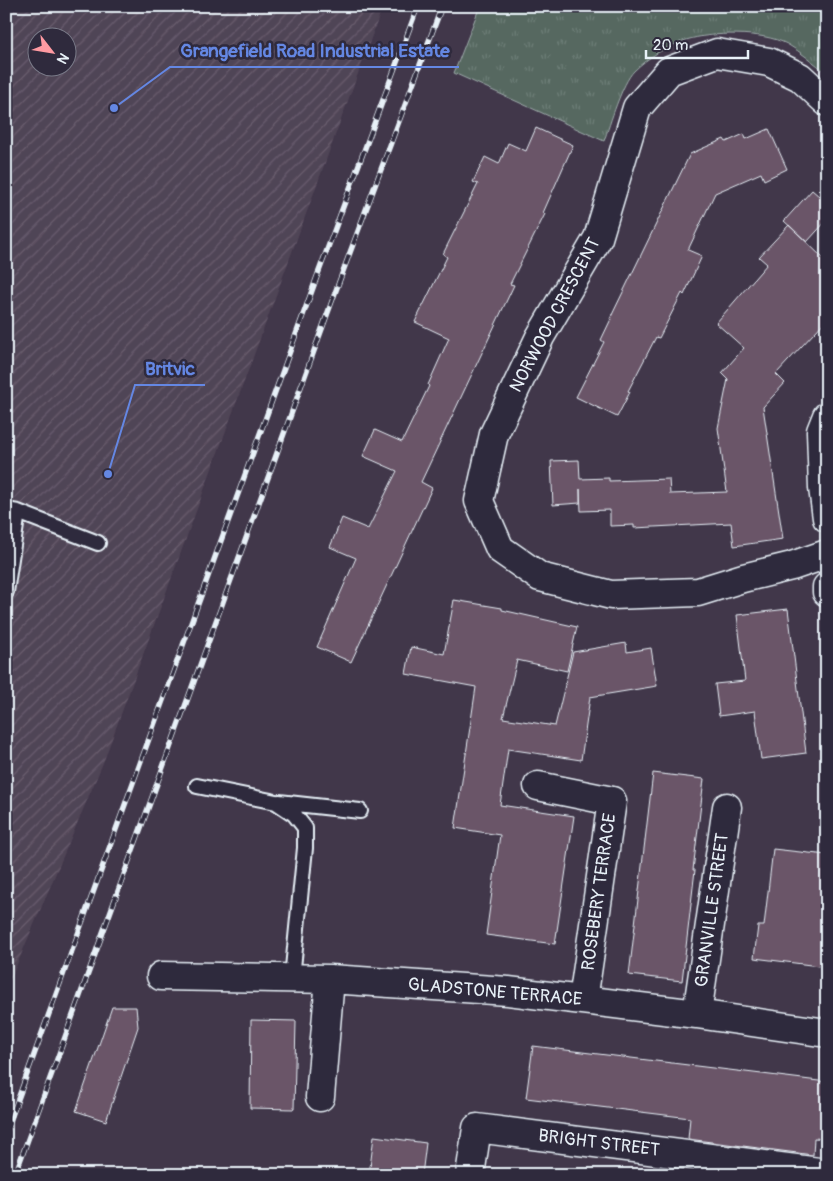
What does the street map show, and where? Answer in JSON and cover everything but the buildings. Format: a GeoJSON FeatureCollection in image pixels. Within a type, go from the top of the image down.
{"type":"FeatureCollection","features":[{"type":"Feature","properties":{"kind":"street","name":"NORWOOD CRESCENT"},"geometry":{"type":"LineString","coordinates":[[827,102],[800,77],[769,62],[717,53],[669,71],[637,108],[598,238],[540,337],[494,434],[479,501],[500,549],[540,577],[611,595],[698,592],[792,566],[827,554]]}},
{"type":"Feature","properties":{"kind":"street"},"geometry":{"type":"LineString","coordinates":[[827,416],[821,432],[823,488],[827,518]]}},
{"type":"Feature","properties":{"kind":"street"},"geometry":{"type":"LineString","coordinates":[[827,587],[827,592]]}},
{"type":"Feature","properties":{"kind":"street","name":"ROSEBERY TERRACE"},"geometry":{"type":"LineString","coordinates":[[538,786],[612,801],[583,1000]]}},
{"type":"Feature","properties":{"kind":"street","name":"GRANVILLE STREET"},"geometry":{"type":"LineString","coordinates":[[697,1014],[726,807]]}},
{"type":"Feature","properties":{"kind":"street","name":"GLADSTONE TERRACE"},"geometry":{"type":"LineString","coordinates":[[161,976],[330,979],[508,991],[827,1032]]}},
{"type":"Feature","properties":{"kind":"street"},"geometry":{"type":"LineString","coordinates":[[320,1097],[330,979]]}},
{"type":"Feature","properties":{"kind":"street","name":"BRIGHT STREET"},"geometry":{"type":"LineString","coordinates":[[470,1175],[477,1128],[827,1173]]}},
{"type":"Feature","properties":{"kind":"lane"},"geometry":{"type":"LineString","coordinates":[[6,592],[12,511],[98,543]]}},
{"type":"Feature","properties":{"kind":"lane"},"geometry":{"type":"LineString","coordinates":[[197,786],[276,802],[360,811]]}},
{"type":"Feature","properties":{"kind":"lane"},"geometry":{"type":"LineString","coordinates":[[276,802],[294,814],[305,828],[305,848],[292,978]]}},
{"type":"Feature","properties":{"kind":"shaded area"},"geometry":{"type":"Polygon","coordinates":[[[6,6],[383,6],[103,763],[6,990],[6,6]]]}},
{"type":"Feature","properties":{"kind":"green space"},"geometry":{"type":"Polygon","coordinates":[[[480,6],[827,6],[827,73],[787,44],[777,40],[751,35],[723,34],[686,40],[658,52],[634,71],[621,94],[604,141],[454,73],[480,6]]]}},
{"type":"Feature","properties":{"kind":"railway"},"geometry":{"type":"LineString","coordinates":[[6,1132],[318,274],[418,6]]}},
{"type":"Feature","properties":{"kind":"railway"},"geometry":{"type":"LineString","coordinates":[[15,1175],[339,282],[442,6]]}},
{"type":"Feature","properties":{"kind":"place","name":"Grangefield Road Industrial Estate"},"geometry":{"type":"Point","coordinates":[114,108]}},
{"type":"Feature","properties":{"kind":"place","name":"Britvic"},"geometry":{"type":"Point","coordinates":[108,474]}}]}
